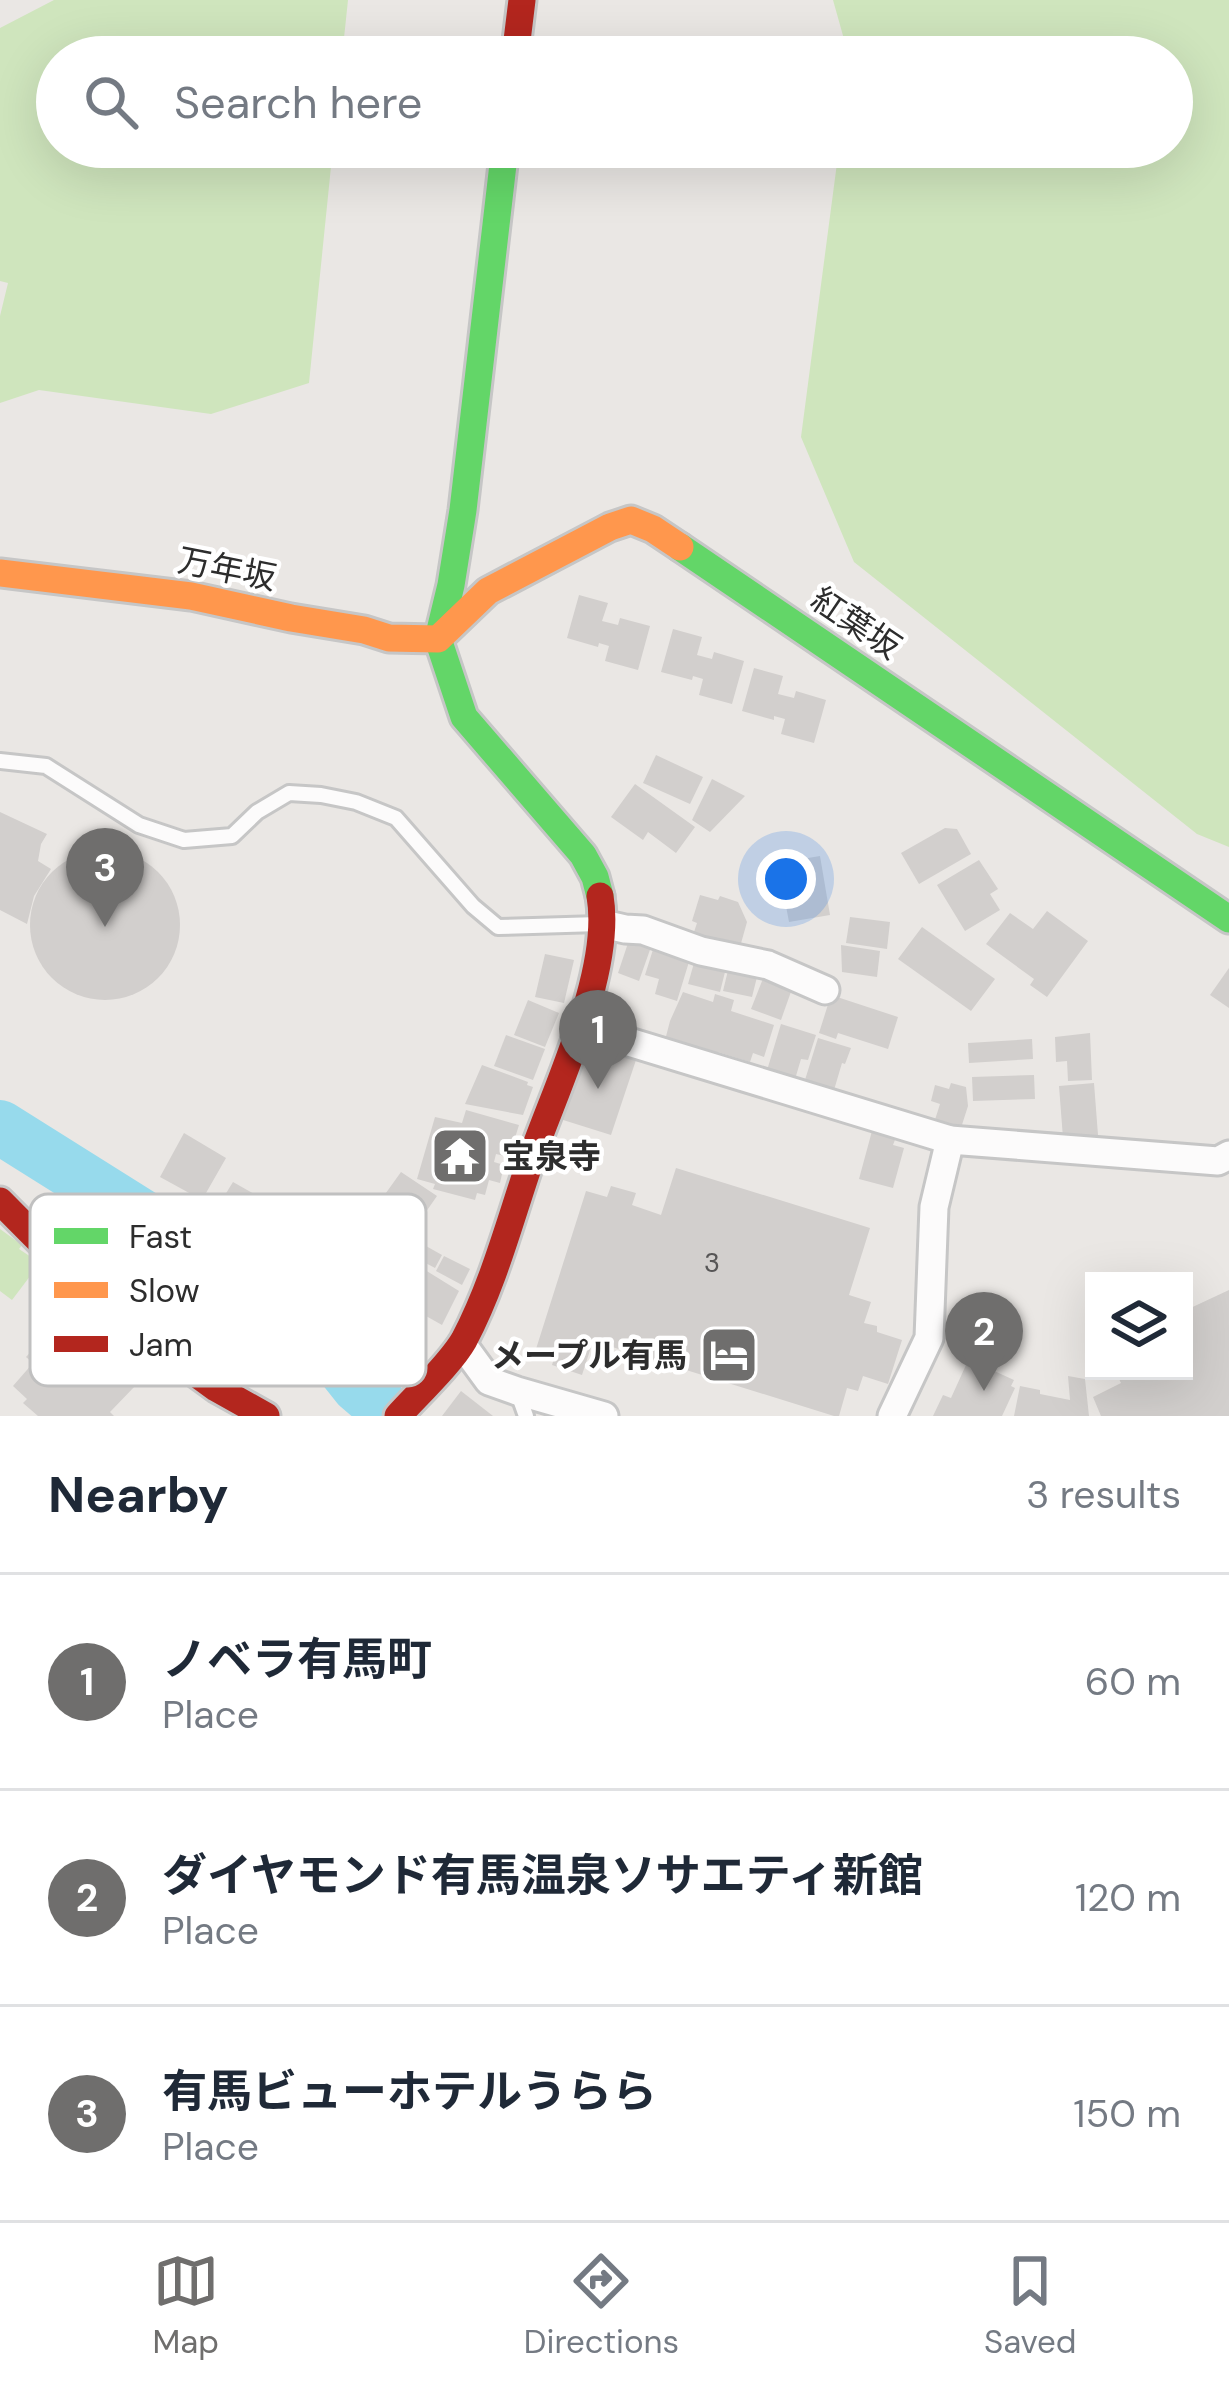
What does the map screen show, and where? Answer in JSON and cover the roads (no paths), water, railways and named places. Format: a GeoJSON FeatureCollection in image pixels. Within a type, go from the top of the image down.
{"type":"FeatureCollection","features":[{"type":"Feature","properties":{"kind":"street"},"geometry":{"type":"LineString","coordinates":[[518,36],[522,0]]}},
{"type":"Feature","properties":{"kind":"street"},"geometry":{"type":"LineString","coordinates":[[426,1385],[462,1344],[499,1256],[587,1006],[603,923],[595,878],[583,854],[464,717],[438,639],[463,510],[503,168]]}},
{"type":"Feature","properties":{"kind":"street","name":"紅葉坂"},"geometry":{"type":"LineString","coordinates":[[438,639],[488,590],[632,520],[653,529],[1229,919]]}},
{"type":"Feature","properties":{"kind":"street","name":"万年坂"},"geometry":{"type":"LineString","coordinates":[[0,573],[190,596],[389,638],[438,639]]}},
{"type":"Feature","properties":{"kind":"street"},"geometry":{"type":"LineString","coordinates":[[603,923],[768,965],[825,990]]}},
{"type":"Feature","properties":{"kind":"street"},"geometry":{"type":"LineString","coordinates":[[580,1027],[950,1140],[1218,1161],[1229,1156]]}},
{"type":"Feature","properties":{"kind":"street"},"geometry":{"type":"LineString","coordinates":[[892,1416],[929,1338],[934,1207],[950,1140]]}},
{"type":"Feature","properties":{"kind":"street"},"geometry":{"type":"LineString","coordinates":[[3,1208],[30,1234]]}},
{"type":"Feature","properties":{"kind":"street"},"geometry":{"type":"LineString","coordinates":[[462,1344],[489,1381],[522,1404],[604,1416]]}},
{"type":"Feature","properties":{"kind":"street"},"geometry":{"type":"LineString","coordinates":[[213,1386],[266,1416]]}},
{"type":"Feature","properties":{"kind":"street"},"geometry":{"type":"LineString","coordinates":[[398,1416],[425,1386]]}},
{"type":"Feature","properties":{"kind":"lane"},"geometry":{"type":"LineString","coordinates":[[0,761],[46,766],[140,825],[184,840],[232,836],[257,812],[289,793],[356,802],[396,818],[473,906],[498,926],[603,923]]}},
{"type":"Feature","properties":{"kind":"waterway"},"geometry":{"type":"LineString","coordinates":[[0,1127],[107,1194]]}},
{"type":"Feature","properties":{"kind":"waterway"},"geometry":{"type":"LineString","coordinates":[[358,1386],[393,1416]]}},
{"type":"Feature","properties":{"kind":"place","name":"有馬ビューホテルうらら"},"geometry":{"type":"Point","coordinates":[105,927]}},
{"type":"Feature","properties":{"kind":"place","name":"ノベラ有馬町"},"geometry":{"type":"Point","coordinates":[598,1089]}},
{"type":"Feature","properties":{"kind":"place","name":"宝泉寺"},"geometry":{"type":"Point","coordinates":[460,1156]}},
{"type":"Feature","properties":{"kind":"place","name":"メープル有馬"},"geometry":{"type":"Point","coordinates":[729,1355]}},
{"type":"Feature","properties":{"kind":"place","name":"ダイヤモンド有馬温泉ソサエティ新館"},"geometry":{"type":"Point","coordinates":[984,1391]}}]}
